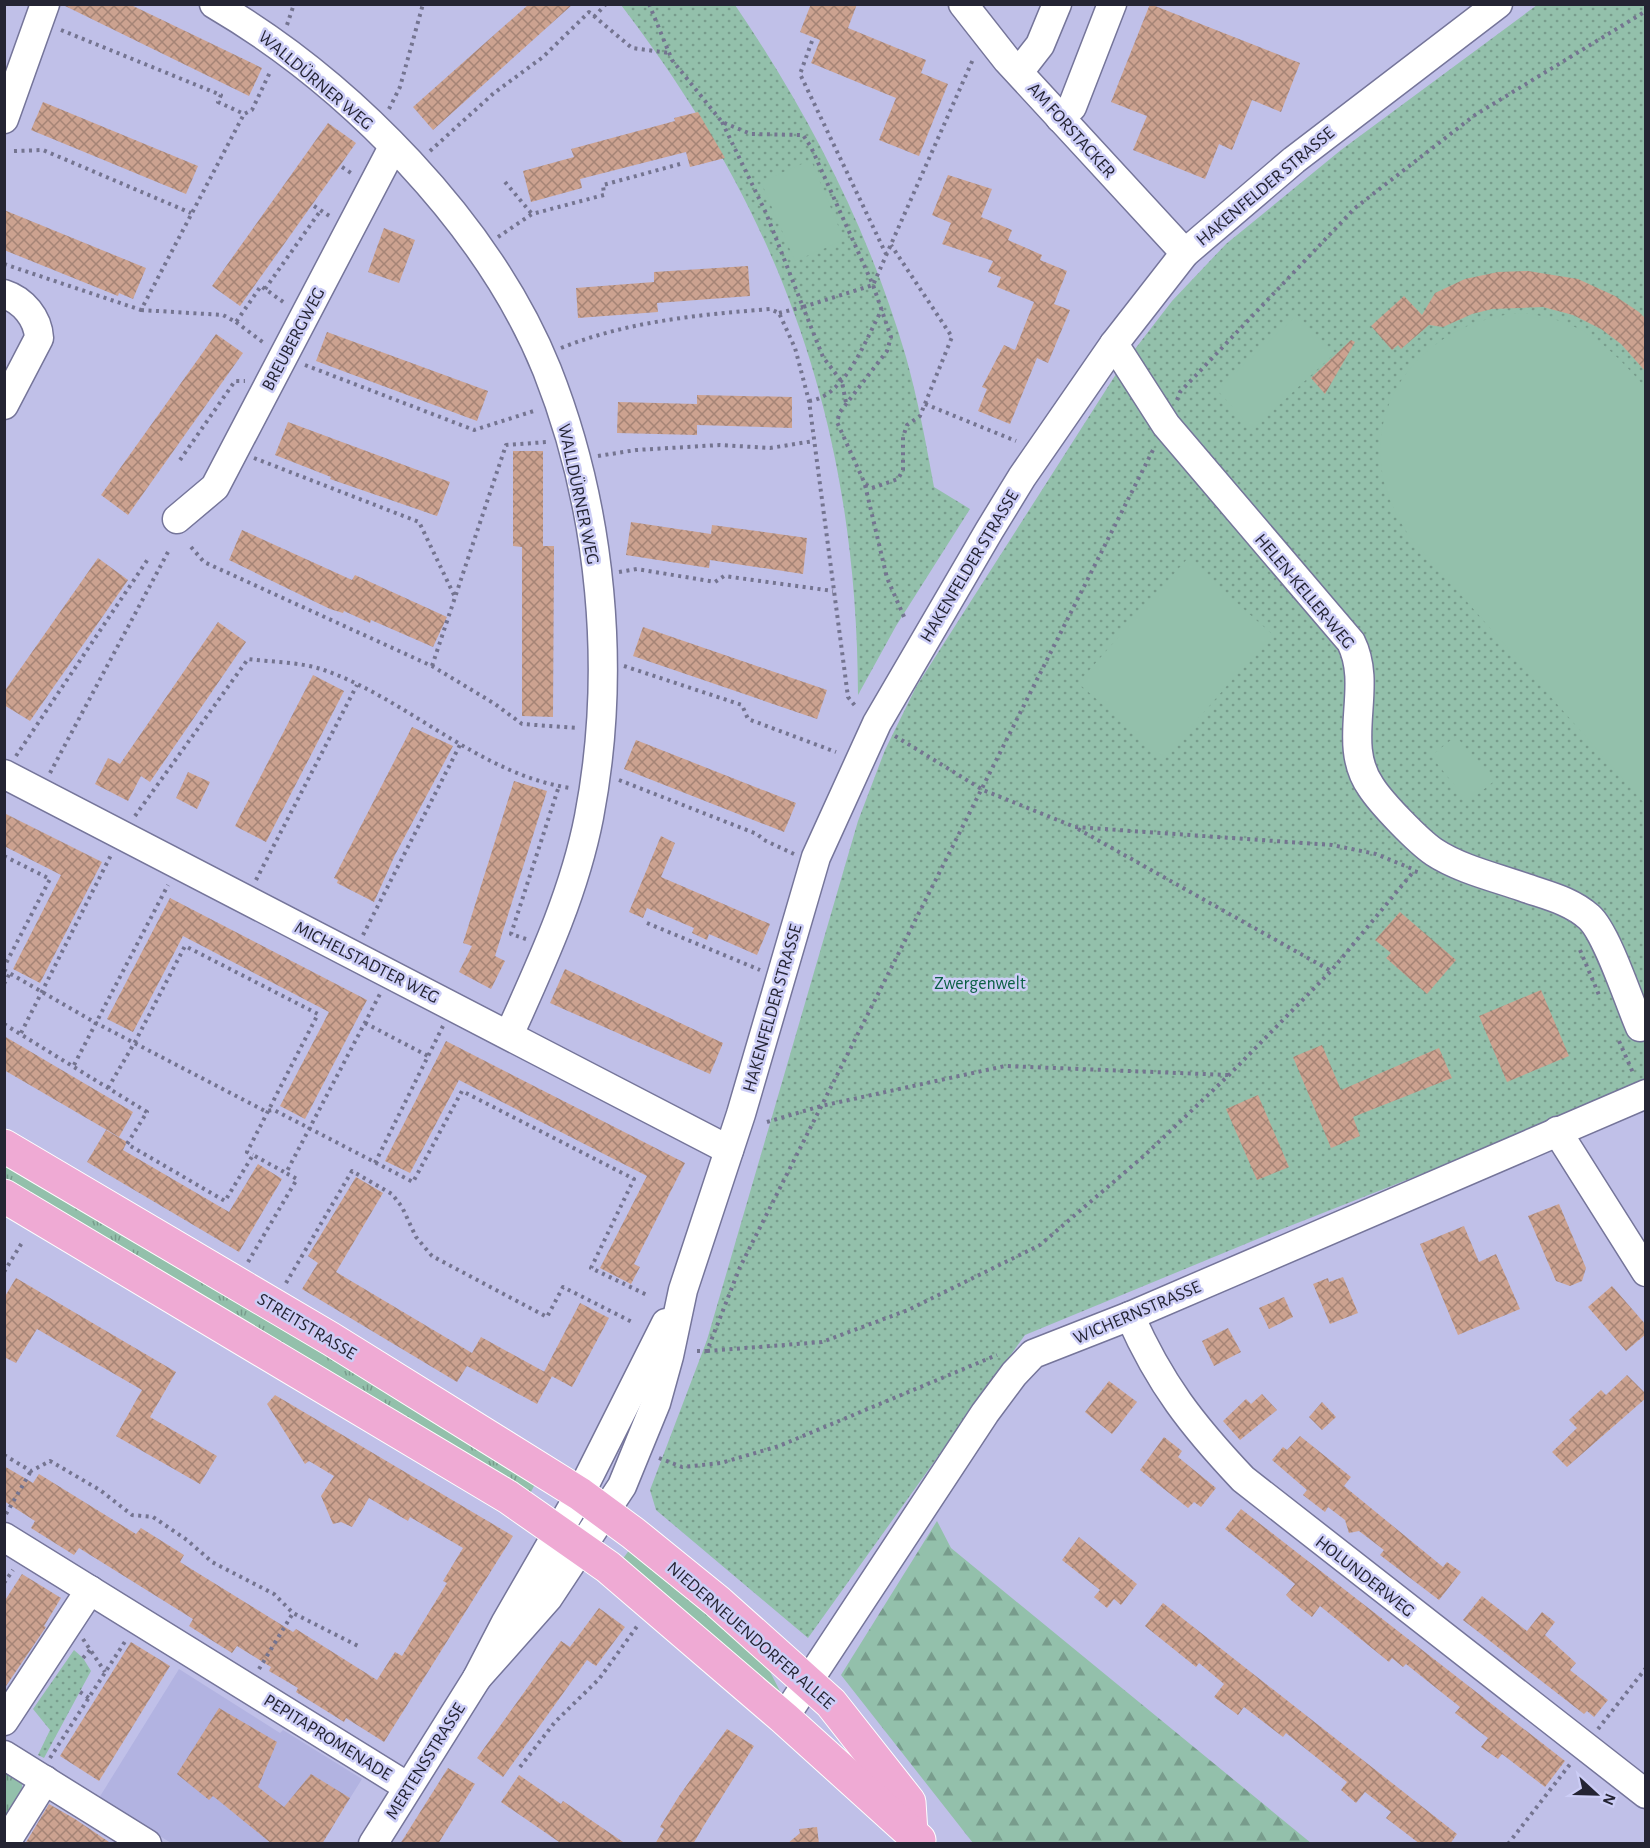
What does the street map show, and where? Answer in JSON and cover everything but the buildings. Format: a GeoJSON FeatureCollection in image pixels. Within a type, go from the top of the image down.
{"type":"FeatureCollection","features":[{"type":"Feature","properties":{"kind":"main road","name":"STREITSTRASSE"},"geometry":{"type":"LineString","coordinates":[[4,1146],[273,1305],[593,1503]]}},
{"type":"Feature","properties":{"kind":"main road"},"geometry":{"type":"LineString","coordinates":[[4,1196],[508,1497],[571,1539]]}},
{"type":"Feature","properties":{"kind":"main road","name":"NIEDERNEUENDORFER ALLEE"},"geometry":{"type":"LineString","coordinates":[[593,1503],[717,1601],[831,1703],[909,1802],[917,1838]]}},
{"type":"Feature","properties":{"kind":"main road","name":"NIEDERNEUENDORFER ALLEE"},"geometry":{"type":"LineString","coordinates":[[571,1539],[784,1718],[917,1838]]}},
{"type":"Feature","properties":{"kind":"street","name":"WALLDÜRNER WEG"},"geometry":{"type":"LineString","coordinates":[[214,4],[247,24],[352,105],[436,194],[486,260],[510,297],[533,341],[558,402],[576,460],[598,589],[603,683],[600,729],[589,817],[557,927],[509,1035]]}},
{"type":"Feature","properties":{"kind":"street","name":"AM FORSTACKER"},"geometry":{"type":"LineString","coordinates":[[963,4],[1060,118],[1185,253]]}},
{"type":"Feature","properties":{"kind":"street"},"geometry":{"type":"LineString","coordinates":[[1019,72],[1040,45],[1057,4]]}},
{"type":"Feature","properties":{"kind":"street"},"geometry":{"type":"LineString","coordinates":[[1060,118],[1072,106],[1112,4]]}},
{"type":"Feature","properties":{"kind":"street","name":"HAKENFELDER STRASSE"},"geometry":{"type":"LineString","coordinates":[[571,1539],[593,1503],[622,1486],[656,1402],[669,1356],[683,1290],[729,1150],[816,857],[877,723],[1022,477],[1114,344],[1185,253],[1278,172],[1498,4]]}},
{"type":"Feature","properties":{"kind":"street"},"geometry":{"type":"LineString","coordinates":[[4,119],[51,16]]}},
{"type":"Feature","properties":{"kind":"street","name":"BREUBERGWEG"},"geometry":{"type":"LineString","coordinates":[[177,519],[215,487],[393,147]]}},
{"type":"Feature","properties":{"kind":"street"},"geometry":{"type":"LineString","coordinates":[[4,294],[23,304],[39,326],[39,338],[4,405]]}},
{"type":"Feature","properties":{"kind":"street","name":"HELEN-KELLER-WEG"},"geometry":{"type":"LineString","coordinates":[[1114,344],[1166,425],[1351,642],[1356,652],[1359,677],[1357,753],[1363,774],[1372,789],[1434,852],[1475,870],[1561,900],[1590,918],[1605,944],[1629,1033]]}},
{"type":"Feature","properties":{"kind":"street","name":"MICHELSTADTER WEG"},"geometry":{"type":"LineString","coordinates":[[10,765],[509,1035],[729,1150]]}},
{"type":"Feature","properties":{"kind":"street","name":"WICHERNSTRASSE"},"geometry":{"type":"LineString","coordinates":[[784,1718],[810,1682],[985,1413],[1014,1374],[1033,1354],[1130,1316],[1644,1094]]}},
{"type":"Feature","properties":{"kind":"street"},"geometry":{"type":"LineString","coordinates":[[1557,1131],[1646,1272]]}},
{"type":"Feature","properties":{"kind":"street","name":"HOLUNDERWEG"},"geometry":{"type":"LineString","coordinates":[[1130,1316],[1148,1357],[1171,1395],[1201,1435],[1243,1479],[1646,1794]]}},
{"type":"Feature","properties":{"kind":"street","name":"PEPITAPROMENADE"},"geometry":{"type":"LineString","coordinates":[[4,1537],[408,1787]]}},
{"type":"Feature","properties":{"kind":"street","name":"MERTENSSTRASSE"},"geometry":{"type":"LineString","coordinates":[[374,1844],[477,1678],[571,1539]]}},
{"type":"Feature","properties":{"kind":"street"},"geometry":{"type":"LineString","coordinates":[[4,1721],[90,1590]]}},
{"type":"Feature","properties":{"kind":"street"},"geometry":{"type":"LineString","coordinates":[[4,1755],[147,1844]]}},
{"type":"Feature","properties":{"kind":"street"},"geometry":{"type":"LineString","coordinates":[[5,1844],[42,1778]]}},
{"type":"Feature","properties":{"kind":"path"},"geometry":{"type":"LineString","coordinates":[[285,35],[294,4]]}},
{"type":"Feature","properties":{"kind":"path"},"geometry":{"type":"LineString","coordinates":[[388,111],[400,87],[423,4]]}},
{"type":"Feature","properties":{"kind":"path"},"geometry":{"type":"LineString","coordinates":[[594,17],[606,4]]}},
{"type":"Feature","properties":{"kind":"path"},"geometry":{"type":"LineString","coordinates":[[649,4],[669,53],[722,122],[766,213],[823,357],[842,382],[846,404]]}},
{"type":"Feature","properties":{"kind":"path"},"geometry":{"type":"LineString","coordinates":[[708,1351],[740,1267],[1166,425],[1180,392],[1355,208],[1475,115],[1646,11]]}},
{"type":"Feature","properties":{"kind":"path"},"geometry":{"type":"LineString","coordinates":[[422,159],[494,93],[543,57],[588,12],[632,48],[669,53]]}},
{"type":"Feature","properties":{"kind":"path"},"geometry":{"type":"LineString","coordinates":[[51,16],[221,95],[218,102],[244,114]]}},
{"type":"Feature","properties":{"kind":"path"},"geometry":{"type":"LineString","coordinates":[[812,41],[800,74],[887,255]]}},
{"type":"Feature","properties":{"kind":"path"},"geometry":{"type":"LineString","coordinates":[[551,352],[600,333],[661,322],[677,316],[770,309],[779,313],[873,285],[974,55]]}},
{"type":"Feature","properties":{"kind":"path"},"geometry":{"type":"LineString","coordinates":[[141,310],[244,114],[252,110],[276,60]]}},
{"type":"Feature","properties":{"kind":"path"},"geometry":{"type":"LineString","coordinates":[[722,122],[751,134],[803,135],[882,309],[891,337],[887,351],[846,404],[837,422],[865,484],[887,578],[905,619]]}},
{"type":"Feature","properties":{"kind":"path"},"geometry":{"type":"LineString","coordinates":[[14,151],[43,150],[191,213]]}},
{"type":"Feature","properties":{"kind":"path"},"geometry":{"type":"LineString","coordinates":[[497,238],[532,214],[604,195],[603,185],[680,164]]}},
{"type":"Feature","properties":{"kind":"path"},"geometry":{"type":"LineString","coordinates":[[505,182],[532,214]]}},
{"type":"Feature","properties":{"kind":"path"},"geometry":{"type":"LineString","coordinates":[[314,206],[336,221]]}},
{"type":"Feature","properties":{"kind":"path"},"geometry":{"type":"LineString","coordinates":[[265,289],[321,210]]}},
{"type":"Feature","properties":{"kind":"path"},"geometry":{"type":"LineString","coordinates":[[865,484],[872,488],[898,479],[903,470],[903,437],[907,425],[920,416],[951,338],[891,245]]}},
{"type":"Feature","properties":{"kind":"path"},"geometry":{"type":"LineString","coordinates":[[4,264],[141,310],[223,315],[236,321],[270,347]]}},
{"type":"Feature","properties":{"kind":"path"},"geometry":{"type":"LineString","coordinates":[[236,321],[261,286],[291,307]]}},
{"type":"Feature","properties":{"kind":"path"},"geometry":{"type":"LineString","coordinates":[[809,401],[820,400],[842,382],[882,309]]}},
{"type":"Feature","properties":{"kind":"path"},"geometry":{"type":"LineString","coordinates":[[779,313],[795,348],[809,401],[848,698],[856,707]]}},
{"type":"Feature","properties":{"kind":"path"},"geometry":{"type":"LineString","coordinates":[[294,361],[474,430],[544,408]]}},
{"type":"Feature","properties":{"kind":"path"},"geometry":{"type":"LineString","coordinates":[[180,460],[235,381],[252,381]]}},
{"type":"Feature","properties":{"kind":"path"},"geometry":{"type":"LineString","coordinates":[[925,404],[1016,441]]}},
{"type":"Feature","properties":{"kind":"path"},"geometry":{"type":"LineString","coordinates":[[432,666],[506,445],[554,441]]}},
{"type":"Feature","properties":{"kind":"path"},"geometry":{"type":"LineString","coordinates":[[596,457],[636,450],[720,445],[770,448],[814,441]]}},
{"type":"Feature","properties":{"kind":"path"},"geometry":{"type":"LineString","coordinates":[[245,455],[419,522],[456,599]]}},
{"type":"Feature","properties":{"kind":"path"},"geometry":{"type":"LineString","coordinates":[[191,547],[204,562],[432,666],[495,704],[522,724],[584,729]]}},
{"type":"Feature","properties":{"kind":"path"},"geometry":{"type":"LineString","coordinates":[[49,774],[168,552]]}},
{"type":"Feature","properties":{"kind":"path"},"geometry":{"type":"LineString","coordinates":[[10,765],[148,559]]}},
{"type":"Feature","properties":{"kind":"path"},"geometry":{"type":"LineString","coordinates":[[617,573],[637,569],[714,582],[724,576],[833,591]]}},
{"type":"Feature","properties":{"kind":"path"},"geometry":{"type":"LineString","coordinates":[[134,818],[248,659],[323,669],[505,768],[559,786],[577,789]]}},
{"type":"Feature","properties":{"kind":"path"},"geometry":{"type":"LineString","coordinates":[[621,666],[742,705],[748,718],[836,752]]}},
{"type":"Feature","properties":{"kind":"path"},"geometry":{"type":"LineString","coordinates":[[256,881],[357,686]]}},
{"type":"Feature","properties":{"kind":"path"},"geometry":{"type":"LineString","coordinates":[[887,730],[982,790],[1075,827],[1331,970]]}},
{"type":"Feature","properties":{"kind":"path"},"geometry":{"type":"LineString","coordinates":[[363,937],[461,743]]}},
{"type":"Feature","properties":{"kind":"path"},"geometry":{"type":"LineString","coordinates":[[617,780],[757,834],[764,840],[800,857]]}},
{"type":"Feature","properties":{"kind":"path"},"geometry":{"type":"LineString","coordinates":[[535,941],[511,934],[559,786]]}},
{"type":"Feature","properties":{"kind":"path"},"geometry":{"type":"LineString","coordinates":[[1075,827],[1332,845],[1376,854],[1425,874]]}},
{"type":"Feature","properties":{"kind":"path"},"geometry":{"type":"LineString","coordinates":[[21,1033],[113,852]]}},
{"type":"Feature","properties":{"kind":"path"},"geometry":{"type":"LineString","coordinates":[[4,856],[50,879],[4,968],[10,973],[96,1023],[268,1110],[274,1110],[413,1182],[462,1091],[634,1179],[591,1268],[648,1295]]}},
{"type":"Feature","properties":{"kind":"path"},"geometry":{"type":"LineString","coordinates":[[697,1351],[822,1342],[908,1310],[1040,1245],[1144,1155],[1229,1075],[1331,970],[1414,871]]}},
{"type":"Feature","properties":{"kind":"path"},"geometry":{"type":"LineString","coordinates":[[74,1065],[170,882]]}},
{"type":"Feature","properties":{"kind":"path"},"geometry":{"type":"LineString","coordinates":[[647,923],[766,973]]}},
{"type":"Feature","properties":{"kind":"path"},"geometry":{"type":"LineString","coordinates":[[1576,942],[1604,1006]]}},
{"type":"Feature","properties":{"kind":"path"},"geometry":{"type":"LineString","coordinates":[[108,1088],[135,1042],[185,946],[318,1014],[247,1152],[297,1179],[236,1283]]}},
{"type":"Feature","properties":{"kind":"path"},"geometry":{"type":"LineString","coordinates":[[4,984],[10,973]]}},
{"type":"Feature","properties":{"kind":"path"},"geometry":{"type":"LineString","coordinates":[[286,1173],[382,991]]}},
{"type":"Feature","properties":{"kind":"path"},"geometry":{"type":"LineString","coordinates":[[365,1023],[428,1056]]}},
{"type":"Feature","properties":{"kind":"path"},"geometry":{"type":"LineString","coordinates":[[375,1163],[445,1023]]}},
{"type":"Feature","properties":{"kind":"path"},"geometry":{"type":"LineString","coordinates":[[4,1024],[147,1112],[127,1144],[225,1201],[253,1155]]}},
{"type":"Feature","properties":{"kind":"path"},"geometry":{"type":"LineString","coordinates":[[1629,1033],[1644,1094]]}},
{"type":"Feature","properties":{"kind":"path"},"geometry":{"type":"LineString","coordinates":[[766,1122],[821,1106],[1005,1066],[1229,1075]]}},
{"type":"Feature","properties":{"kind":"path"},"geometry":{"type":"LineString","coordinates":[[273,1305],[352,1171],[392,1194],[402,1207],[416,1237],[432,1256],[547,1317],[563,1287],[634,1323]]}},
{"type":"Feature","properties":{"kind":"path"},"geometry":{"type":"LineString","coordinates":[[4,1272],[23,1241]]}},
{"type":"Feature","properties":{"kind":"path"},"geometry":{"type":"LineString","coordinates":[[659,1458],[682,1467],[721,1463],[779,1446],[1012,1350],[1033,1354]]}},
{"type":"Feature","properties":{"kind":"path"},"geometry":{"type":"LineString","coordinates":[[4,1455],[31,1471]]}},
{"type":"Feature","properties":{"kind":"path"},"geometry":{"type":"LineString","coordinates":[[4,1517],[31,1471],[50,1461],[100,1490],[132,1515],[153,1517],[187,1540],[212,1562],[274,1594],[293,1613],[360,1647]]}},
{"type":"Feature","properties":{"kind":"path","name":"PEPITAPROMENADE"},"geometry":{"type":"LineString","coordinates":[[249,1687],[293,1613]]}},
{"type":"Feature","properties":{"kind":"path"},"geometry":{"type":"LineString","coordinates":[[42,1778],[89,1698],[139,1620]]}},
{"type":"Feature","properties":{"kind":"path"},"geometry":{"type":"LineString","coordinates":[[520,1767],[555,1722],[599,1679],[638,1625]]}},
{"type":"Feature","properties":{"kind":"path"},"geometry":{"type":"LineString","coordinates":[[67,1626],[79,1634],[105,1672]]}},
{"type":"Feature","properties":{"kind":"path"},"geometry":{"type":"LineString","coordinates":[[83,1658],[90,1650]]}},
{"type":"Feature","properties":{"kind":"path"},"geometry":{"type":"LineString","coordinates":[[1508,1844],[1646,1668]]}},
{"type":"Feature","properties":{"kind":"path"},"geometry":{"type":"LineString","coordinates":[[80,1692],[89,1698]]}},
{"type":"Feature","properties":{"kind":"shaded area"},"geometry":{"type":"Polygon","coordinates":[[[179,1669],[280,1733],[283,1730],[362,1779],[322,1843],[171,1843],[99,1798],[179,1669]]]}},
{"type":"Feature","properties":{"kind":"green space"},"geometry":{"type":"Polygon","coordinates":[[[621,5],[735,5],[788,88],[812,131],[874,264],[906,357],[934,487],[970,509],[896,626],[858,695],[854,597],[843,504],[825,415],[800,329],[767,246],[726,165],[678,85],[621,5]]]}},
{"type":"Feature","properties":{"kind":"green space","name":"Zwergenwelt"},"geometry":{"type":"Polygon","coordinates":[[[1537,5],[1645,5],[1645,1080],[1549,1124],[1272,1233],[1025,1335],[808,1638],[656,1510],[650,1490],[707,1340],[858,821],[885,750],[916,687],[1118,371],[1172,301],[1226,244],[1341,150],[1537,5]]]}},
{"type":"Feature","properties":{"kind":"green space"},"geometry":{"type":"Polygon","coordinates":[[[811,160],[844,240],[795,261],[761,182],[811,160]]]}},
{"type":"Feature","properties":{"kind":"green space"},"geometry":{"type":"Polygon","coordinates":[[[1522,313],[1561,321],[1592,336],[1618,358],[1645,387],[1645,804],[1409,536],[1387,493],[1383,477],[1381,445],[1386,415],[1397,388],[1414,364],[1436,344],[1462,329],[1491,318],[1522,313]]]}},
{"type":"Feature","properties":{"kind":"green space"},"geometry":{"type":"Polygon","coordinates":[[[1297,315],[1334,354],[1253,429],[1217,390],[1297,315]]]}},
{"type":"Feature","properties":{"kind":"green space"},"geometry":{"type":"Polygon","coordinates":[[[1187,559],[1272,634],[1164,758],[1078,683],[1187,559]]]}},
{"type":"Feature","properties":{"kind":"green space"},"geometry":{"type":"Polygon","coordinates":[[[1456,736],[1493,782],[1468,802],[1431,756],[1456,736]]]}},
{"type":"Feature","properties":{"kind":"green space"},"geometry":{"type":"Polygon","coordinates":[[[5,1158],[537,1480],[530,1494],[5,1184],[5,1158]]]}},
{"type":"Feature","properties":{"kind":"green space"},"geometry":{"type":"Polygon","coordinates":[[[937,1521],[951,1548],[1311,1843],[973,1843],[841,1675],[937,1521]]]}},
{"type":"Feature","properties":{"kind":"green space"},"geometry":{"type":"Polygon","coordinates":[[[630,1549],[765,1662],[782,1695],[619,1564],[630,1549]]]}},
{"type":"Feature","properties":{"kind":"green space"},"geometry":{"type":"Polygon","coordinates":[[[74,1650],[83,1658],[91,1671],[44,1758],[38,1755],[50,1730],[33,1709],[74,1650]]]}},
{"type":"Feature","properties":{"kind":"green space"},"geometry":{"type":"Polygon","coordinates":[[[5,1762],[22,1779],[22,1788],[5,1824],[5,1762]]]}}]}
